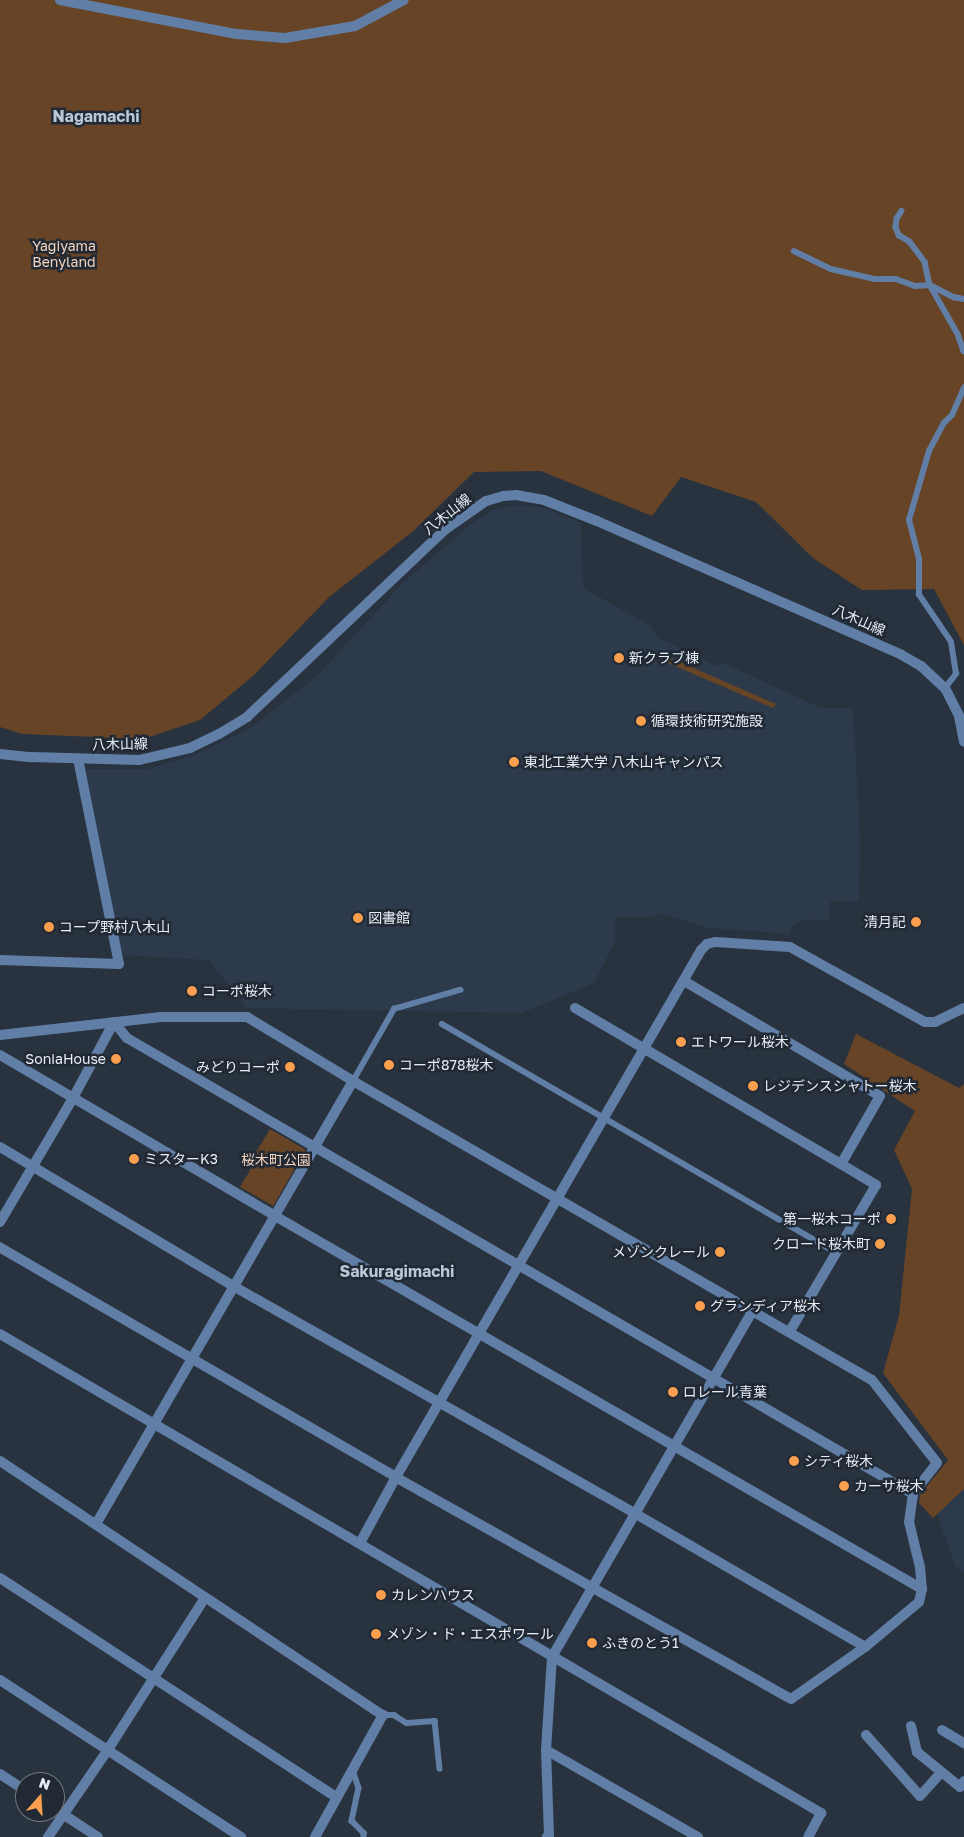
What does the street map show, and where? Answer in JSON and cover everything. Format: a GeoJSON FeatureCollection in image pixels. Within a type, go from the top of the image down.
{"type":"FeatureCollection","features":[{"type":"Feature","properties":{"kind":"street"},"geometry":{"type":"LineString","coordinates":[[60,0],[236,34],[285,38],[355,26],[404,0]]}},
{"type":"Feature","properties":{"kind":"street","name":"八木山線"},"geometry":{"type":"LineString","coordinates":[[0,754],[78,759],[139,760],[165,755],[212,738],[247,717],[446,529],[486,501],[503,496],[530,496],[597,520],[876,642],[921,666],[945,688],[953,701],[963,727],[964,742]]}},
{"type":"Feature","properties":{"kind":"street"},"geometry":{"type":"LineString","coordinates":[[0,960],[119,964],[78,759]]}},
{"type":"Feature","properties":{"kind":"street"},"geometry":{"type":"LineString","coordinates":[[360,1543],[479,1333],[707,944],[716,942],[790,947],[925,1022],[935,1022],[964,1008]]}},
{"type":"Feature","properties":{"kind":"street"},"geometry":{"type":"LineString","coordinates":[[684,981],[880,1096],[841,1164]]}},
{"type":"Feature","properties":{"kind":"street"},"geometry":{"type":"LineString","coordinates":[[574,1008],[876,1185],[790,1331]]}},
{"type":"Feature","properties":{"kind":"street"},"geometry":{"type":"LineString","coordinates":[[0,1035],[161,1017],[247,1017],[353,1081],[790,1331],[872,1380],[937,1463],[912,1494],[910,1522],[920,1567],[922,1589],[919,1602],[865,1647],[791,1699],[396,1477],[0,1247]]}},
{"type":"Feature","properties":{"kind":"street"},"geometry":{"type":"LineString","coordinates":[[0,1222],[73,1098],[114,1022]]}},
{"type":"Feature","properties":{"kind":"street"},"geometry":{"type":"LineString","coordinates":[[114,1022],[127,1038],[912,1494]]}},
{"type":"Feature","properties":{"kind":"street"},"geometry":{"type":"LineString","coordinates":[[0,1055],[922,1589]]}},
{"type":"Feature","properties":{"kind":"street"},"geometry":{"type":"LineString","coordinates":[[96,1524],[153,1424],[193,1360],[353,1081]]}},
{"type":"Feature","properties":{"kind":"street"},"geometry":{"type":"LineString","coordinates":[[0,1147],[234,1287],[636,1514],[865,1647]]}},
{"type":"Feature","properties":{"kind":"street"},"geometry":{"type":"LineString","coordinates":[[550,1836],[546,1750],[552,1657],[753,1310]]}},
{"type":"Feature","properties":{"kind":"street"},"geometry":{"type":"LineString","coordinates":[[0,1334],[821,1813],[808,1837]]}},
{"type":"Feature","properties":{"kind":"street"},"geometry":{"type":"LineString","coordinates":[[0,1461],[383,1715],[315,1837]]}},
{"type":"Feature","properties":{"kind":"street"},"geometry":{"type":"LineString","coordinates":[[0,1578],[337,1798]]}},
{"type":"Feature","properties":{"kind":"street"},"geometry":{"type":"LineString","coordinates":[[65,1814],[205,1598]]}},
{"type":"Feature","properties":{"kind":"street"},"geometry":{"type":"LineString","coordinates":[[0,1680],[241,1837]]}},
{"type":"Feature","properties":{"kind":"street"},"geometry":{"type":"LineString","coordinates":[[911,1726],[917,1752],[960,1786],[964,1781]]}},
{"type":"Feature","properties":{"kind":"street"},"geometry":{"type":"LineString","coordinates":[[942,1730],[964,1743]]}},
{"type":"Feature","properties":{"kind":"street"},"geometry":{"type":"LineString","coordinates":[[866,1735],[920,1796],[941,1772]]}},
{"type":"Feature","properties":{"kind":"street"},"geometry":{"type":"LineString","coordinates":[[546,1750],[698,1837]]}},
{"type":"Feature","properties":{"kind":"street"},"geometry":{"type":"LineString","coordinates":[[0,1774],[15,1784]]}},
{"type":"Feature","properties":{"kind":"street"},"geometry":{"type":"LineString","coordinates":[[65,1816],[98,1837]]}},
{"type":"Feature","properties":{"kind":"street"},"geometry":{"type":"LineString","coordinates":[[48,1837],[59,1822]]}},
{"type":"Feature","properties":{"kind":"lane"},"geometry":{"type":"LineString","coordinates":[[902,211],[897,219],[896,227],[899,234],[910,242],[925,262],[930,285],[958,334],[964,351]]}},
{"type":"Feature","properties":{"kind":"lane"},"geometry":{"type":"LineString","coordinates":[[794,251],[814,263],[850,274],[875,279],[896,279],[915,286],[930,285],[954,297],[964,299]]}},
{"type":"Feature","properties":{"kind":"lane"},"geometry":{"type":"LineString","coordinates":[[945,688],[956,674],[951,642],[919,595],[919,559],[910,520],[929,451],[944,423],[952,415],[964,388]]}},
{"type":"Feature","properties":{"kind":"lane"},"geometry":{"type":"LineString","coordinates":[[353,1081],[394,1008],[460,990]]}},
{"type":"Feature","properties":{"kind":"lane"},"geometry":{"type":"LineString","coordinates":[[442,1024],[836,1252]]}},
{"type":"Feature","properties":{"kind":"lane"},"geometry":{"type":"LineString","coordinates":[[383,1715],[394,1715],[407,1723],[436,1721],[440,1769]]}},
{"type":"Feature","properties":{"kind":"lane"},"geometry":{"type":"LineString","coordinates":[[353,1770],[359,1788],[352,1821],[364,1833],[364,1837]]}},
{"type":"Feature","properties":{"kind":"shaded area","name":"東北工業大学 八木山キャンパス"},"geometry":{"type":"Polygon","coordinates":[[[518,505],[544,508],[581,523],[583,588],[651,626],[657,637],[717,666],[723,663],[821,708],[853,708],[860,839],[859,902],[830,901],[829,921],[807,919],[794,924],[787,936],[781,933],[709,928],[661,913],[652,917],[615,917],[615,942],[594,983],[522,1013],[246,1008],[209,960],[120,955],[85,769],[149,769],[194,755],[252,727],[317,676],[405,581],[475,521],[496,509],[518,505]]]}},
{"type":"Feature","properties":{"kind":"shaded area"},"geometry":{"type":"Polygon","coordinates":[[[951,1485],[964,1486],[964,1572],[956,1567],[937,1515],[951,1485]]]}},
{"type":"Feature","properties":{"kind":"green space","name":"Yagiyama Benyland"},"geometry":{"type":"Polygon","coordinates":[[[0,0],[964,0],[964,645],[934,589],[862,590],[813,558],[756,502],[681,477],[652,516],[541,471],[474,472],[412,532],[329,597],[254,675],[200,720],[143,739],[23,734],[0,727],[0,0]]]}},
{"type":"Feature","properties":{"kind":"green space"},"geometry":{"type":"Polygon","coordinates":[[[657,652],[776,704],[773,708],[654,657],[657,652]]]}},
{"type":"Feature","properties":{"kind":"green space"},"geometry":{"type":"Polygon","coordinates":[[[856,1034],[959,1088],[964,1084],[964,1489],[933,1518],[919,1503],[920,1495],[948,1460],[883,1373],[899,1316],[912,1189],[894,1150],[915,1111],[844,1064],[856,1034]]]}},
{"type":"Feature","properties":{"kind":"green space","name":"桜木町公園"},"geometry":{"type":"Polygon","coordinates":[[[270,1129],[306,1150],[273,1206],[240,1187],[252,1167],[249,1164],[270,1129]]]}},
{"type":"Feature","properties":{"kind":"place","name":"新クラブ棟"},"geometry":{"type":"Point","coordinates":[619,658]}},
{"type":"Feature","properties":{"kind":"place","name":"循環技術研究施設"},"geometry":{"type":"Point","coordinates":[641,721]}},
{"type":"Feature","properties":{"kind":"place","name":"東北工業大学 八木山キャンパス"},"geometry":{"type":"Point","coordinates":[514,762]}},
{"type":"Feature","properties":{"kind":"place","name":"図書館"},"geometry":{"type":"Point","coordinates":[358,918]}},
{"type":"Feature","properties":{"kind":"place","name":"清月記"},"geometry":{"type":"Point","coordinates":[916,922]}},
{"type":"Feature","properties":{"kind":"place","name":"コープ野村八木山"},"geometry":{"type":"Point","coordinates":[49,927]}},
{"type":"Feature","properties":{"kind":"place","name":"コーポ桜木"},"geometry":{"type":"Point","coordinates":[192,991]}},
{"type":"Feature","properties":{"kind":"place","name":"エトワール桜木"},"geometry":{"type":"Point","coordinates":[681,1042]}},
{"type":"Feature","properties":{"kind":"place","name":"SoniaHouse"},"geometry":{"type":"Point","coordinates":[116,1059]}},
{"type":"Feature","properties":{"kind":"place","name":"コーポ878桜木"},"geometry":{"type":"Point","coordinates":[389,1065]}},
{"type":"Feature","properties":{"kind":"place","name":"みどりコーポ"},"geometry":{"type":"Point","coordinates":[290,1067]}},
{"type":"Feature","properties":{"kind":"place","name":"レジデンスシャトー桜木"},"geometry":{"type":"Point","coordinates":[753,1086]}},
{"type":"Feature","properties":{"kind":"place","name":"ミスターK3"},"geometry":{"type":"Point","coordinates":[134,1159]}},
{"type":"Feature","properties":{"kind":"place","name":"第一桜木コーポ"},"geometry":{"type":"Point","coordinates":[891,1219]}},
{"type":"Feature","properties":{"kind":"place","name":"クロード桜木町"},"geometry":{"type":"Point","coordinates":[880,1244]}},
{"type":"Feature","properties":{"kind":"place","name":"メゾンクレール"},"geometry":{"type":"Point","coordinates":[720,1252]}},
{"type":"Feature","properties":{"kind":"place","name":"グランディア桜木"},"geometry":{"type":"Point","coordinates":[700,1306]}},
{"type":"Feature","properties":{"kind":"place","name":"ロレール青葉"},"geometry":{"type":"Point","coordinates":[673,1392]}},
{"type":"Feature","properties":{"kind":"place","name":"シティ桜木"},"geometry":{"type":"Point","coordinates":[794,1461]}},
{"type":"Feature","properties":{"kind":"place","name":"カーサ桜木"},"geometry":{"type":"Point","coordinates":[844,1486]}},
{"type":"Feature","properties":{"kind":"place","name":"カレンハウス"},"geometry":{"type":"Point","coordinates":[381,1595]}},
{"type":"Feature","properties":{"kind":"place","name":"メゾン・ド・エスポワール"},"geometry":{"type":"Point","coordinates":[376,1634]}},
{"type":"Feature","properties":{"kind":"place","name":"ふきのとう1"},"geometry":{"type":"Point","coordinates":[592,1643]}},
{"type":"Feature","properties":{"kind":"district","name":"Nagamachi"},"geometry":{"type":"Point","coordinates":[96,116]}},
{"type":"Feature","properties":{"kind":"district","name":"Sakuragimachi"},"geometry":{"type":"Point","coordinates":[397,1271]}}]}
